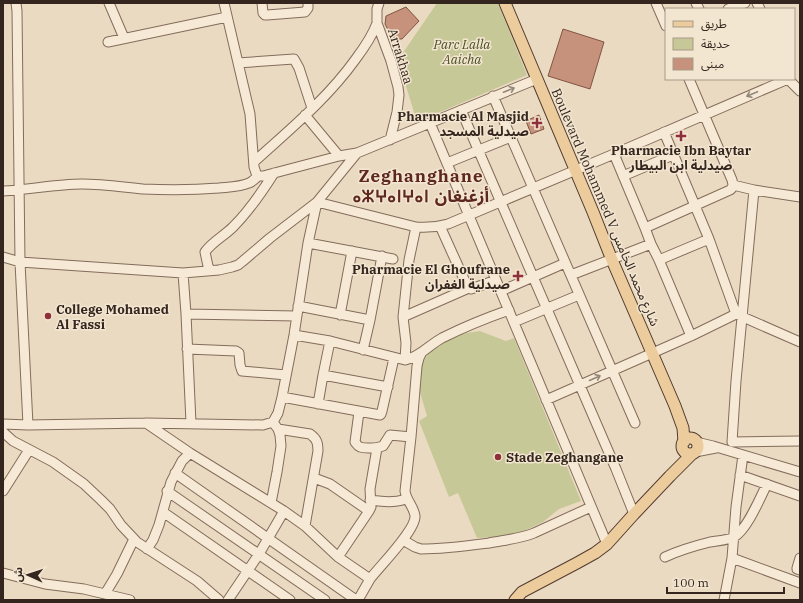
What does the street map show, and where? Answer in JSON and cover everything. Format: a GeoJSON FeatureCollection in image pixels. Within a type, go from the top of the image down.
{"type":"FeatureCollection","features":[{"type":"Feature","properties":{"kind":"main road","name":"Boulevard Mohammed V شارع محمد الخامس"},"geometry":{"type":"LineString","coordinates":[[505,3],[681,422],[687,430],[690,446]]}},
{"type":"Feature","properties":{"kind":"main road"},"geometry":{"type":"LineString","coordinates":[[515,600],[526,589],[595,553],[607,544],[670,476],[690,446]]}},
{"type":"Feature","properties":{"kind":"street"},"geometry":{"type":"LineString","coordinates":[[16,3],[20,262],[28,425]]}},
{"type":"Feature","properties":{"kind":"street"},"geometry":{"type":"LineString","coordinates":[[109,3],[124,38]]}},
{"type":"Feature","properties":{"kind":"street"},"geometry":{"type":"LineString","coordinates":[[224,3],[250,114],[255,170],[258,176]]}},
{"type":"Feature","properties":{"kind":"street"},"geometry":{"type":"LineString","coordinates":[[262,3],[263,13],[265,15],[305,12],[307,11],[308,3]]}},
{"type":"Feature","properties":{"kind":"street","name":"Arrakhaa"},"geometry":{"type":"LineString","coordinates":[[379,3],[377,9],[377,23],[391,61],[398,87],[399,102],[390,140]]}},
{"type":"Feature","properties":{"kind":"street"},"geometry":{"type":"LineString","coordinates":[[656,3],[665,24]]}},
{"type":"Feature","properties":{"kind":"street"},"geometry":{"type":"LineString","coordinates":[[730,7],[745,3]]}},
{"type":"Feature","properties":{"kind":"street"},"geometry":{"type":"LineString","coordinates":[[108,42],[227,17]]}},
{"type":"Feature","properties":{"kind":"street"},"geometry":{"type":"LineString","coordinates":[[254,162],[322,100],[352,66],[373,34],[377,23]]}},
{"type":"Feature","properties":{"kind":"street"},"geometry":{"type":"LineString","coordinates":[[238,63],[294,59],[299,68],[312,108]]}},
{"type":"Feature","properties":{"kind":"street"},"geometry":{"type":"LineString","coordinates":[[3,191],[19,191],[56,185],[98,184],[162,190],[205,189],[248,184],[258,176],[357,153],[537,79]]}},
{"type":"Feature","properties":{"kind":"street"},"geometry":{"type":"LineString","coordinates":[[689,80],[705,114],[733,185]]}},
{"type":"Feature","properties":{"kind":"street"},"geometry":{"type":"LineString","coordinates":[[317,202],[416,227],[428,228],[440,226],[614,154],[786,80]]}},
{"type":"Feature","properties":{"kind":"street"},"geometry":{"type":"LineString","coordinates":[[789,80],[800,91]]}},
{"type":"Feature","properties":{"kind":"street"},"geometry":{"type":"LineString","coordinates":[[493,96],[635,423]]}},
{"type":"Feature","properties":{"kind":"street"},"geometry":{"type":"LineString","coordinates":[[461,110],[634,514]]}},
{"type":"Feature","properties":{"kind":"street"},"geometry":{"type":"LineString","coordinates":[[305,115],[339,156]]}},
{"type":"Feature","properties":{"kind":"street"},"geometry":{"type":"LineString","coordinates":[[430,123],[607,544]]}},
{"type":"Feature","properties":{"kind":"street"},"geometry":{"type":"LineString","coordinates":[[664,132],[739,315],[800,342]]}},
{"type":"Feature","properties":{"kind":"street"},"geometry":{"type":"LineString","coordinates":[[447,163],[511,137]]}},
{"type":"Feature","properties":{"kind":"street"},"geometry":{"type":"LineString","coordinates":[[3,257],[20,262],[183,273],[219,270],[238,265],[317,202],[357,153]]}},
{"type":"Feature","properties":{"kind":"street"},"geometry":{"type":"LineString","coordinates":[[614,154],[691,336]]}},
{"type":"Feature","properties":{"kind":"street"},"geometry":{"type":"LineString","coordinates":[[623,176],[673,155]]}},
{"type":"Feature","properties":{"kind":"street"},"geometry":{"type":"LineString","coordinates":[[210,270],[205,252],[233,228],[267,185],[274,173]]}},
{"type":"Feature","properties":{"kind":"street"},"geometry":{"type":"LineString","coordinates":[[733,185],[754,190],[800,197]]}},
{"type":"Feature","properties":{"kind":"street"},"geometry":{"type":"LineString","coordinates":[[645,228],[730,190],[733,185]]}},
{"type":"Feature","properties":{"kind":"street"},"geometry":{"type":"LineString","coordinates":[[732,447],[739,315],[754,190]]}},
{"type":"Feature","properties":{"kind":"street"},"geometry":{"type":"LineString","coordinates":[[271,503],[281,446],[281,438],[276,426],[276,418],[280,408],[294,335],[308,243],[317,202]]}},
{"type":"Feature","properties":{"kind":"street"},"geometry":{"type":"LineString","coordinates":[[440,226],[467,287],[469,288]]}},
{"type":"Feature","properties":{"kind":"street"},"geometry":{"type":"LineString","coordinates":[[405,360],[406,343],[404,317],[409,260],[416,227]]}},
{"type":"Feature","properties":{"kind":"street"},"geometry":{"type":"LineString","coordinates":[[659,260],[709,239]]}},
{"type":"Feature","properties":{"kind":"street"},"geometry":{"type":"LineString","coordinates":[[308,243],[393,259]]}},
{"type":"Feature","properties":{"kind":"street"},"geometry":{"type":"LineString","coordinates":[[571,275],[651,244]]}},
{"type":"Feature","properties":{"kind":"street"},"geometry":{"type":"LineString","coordinates":[[340,315],[352,251]]}},
{"type":"Feature","properties":{"kind":"street"},"geometry":{"type":"LineString","coordinates":[[363,350],[382,256]]}},
{"type":"Feature","properties":{"kind":"street"},"geometry":{"type":"LineString","coordinates":[[501,291],[565,263]]}},
{"type":"Feature","properties":{"kind":"street"},"geometry":{"type":"LineString","coordinates":[[183,273],[191,423]]}},
{"type":"Feature","properties":{"kind":"street"},"geometry":{"type":"LineString","coordinates":[[404,317],[469,288],[474,288],[496,280]]}},
{"type":"Feature","properties":{"kind":"street"},"geometry":{"type":"LineString","coordinates":[[514,322],[579,295]]}},
{"type":"Feature","properties":{"kind":"street"},"geometry":{"type":"LineString","coordinates":[[298,306],[370,320]]}},
{"type":"Feature","properties":{"kind":"street"},"geometry":{"type":"LineString","coordinates":[[294,335],[405,360],[410,359],[422,352],[440,339],[509,310]]}},
{"type":"Feature","properties":{"kind":"street"},"geometry":{"type":"LineString","coordinates":[[186,314],[296,316]]}},
{"type":"Feature","properties":{"kind":"street"},"geometry":{"type":"LineString","coordinates":[[546,400],[739,315]]}},
{"type":"Feature","properties":{"kind":"street"},"geometry":{"type":"LineString","coordinates":[[318,404],[330,342]]}},
{"type":"Feature","properties":{"kind":"street"},"geometry":{"type":"LineString","coordinates":[[187,349],[236,351],[239,353],[242,371],[286,375]]}},
{"type":"Feature","properties":{"kind":"street"},"geometry":{"type":"LineString","coordinates":[[175,473],[357,600],[370,579],[403,540],[413,525],[415,519],[414,510],[404,491],[411,437],[416,366],[422,352]]}},
{"type":"Feature","properties":{"kind":"street"},"geometry":{"type":"LineString","coordinates":[[282,398],[359,412],[378,415],[381,414],[394,358]]}},
{"type":"Feature","properties":{"kind":"street"},"geometry":{"type":"LineString","coordinates":[[323,375],[388,387]]}},
{"type":"Feature","properties":{"kind":"street"},"geometry":{"type":"LineString","coordinates":[[359,412],[355,442],[360,447],[377,448],[383,446],[390,435],[411,437]]}},
{"type":"Feature","properties":{"kind":"street"},"geometry":{"type":"LineString","coordinates":[[146,422],[190,452],[284,511],[305,526],[338,557],[370,579]]}},
{"type":"Feature","properties":{"kind":"street"},"geometry":{"type":"LineString","coordinates":[[3,424],[28,425],[146,422],[263,425],[276,426],[310,434],[317,440],[318,451],[305,526]]}},
{"type":"Feature","properties":{"kind":"street"},"geometry":{"type":"LineString","coordinates":[[3,432],[13,441],[52,462],[84,484],[110,509],[121,525],[134,539],[197,581],[219,600]]}},
{"type":"Feature","properties":{"kind":"street"},"geometry":{"type":"LineString","coordinates":[[690,446],[709,449],[800,441]]}},
{"type":"Feature","properties":{"kind":"street"},"geometry":{"type":"LineString","coordinates":[[732,447],[743,454],[800,472]]}},
{"type":"Feature","properties":{"kind":"street"},"geometry":{"type":"LineString","coordinates":[[338,557],[371,507],[370,489],[377,448]]}},
{"type":"Feature","properties":{"kind":"street"},"geometry":{"type":"LineString","coordinates":[[3,491],[29,450]]}},
{"type":"Feature","properties":{"kind":"street"},"geometry":{"type":"LineString","coordinates":[[147,549],[157,532],[167,491],[182,461],[190,452]]}},
{"type":"Feature","properties":{"kind":"street"},"geometry":{"type":"LineString","coordinates":[[724,600],[732,558],[736,507],[743,454]]}},
{"type":"Feature","properties":{"kind":"street"},"geometry":{"type":"LineString","coordinates":[[740,475],[800,496]]}},
{"type":"Feature","properties":{"kind":"street"},"geometry":{"type":"LineString","coordinates":[[314,478],[330,484],[369,511]]}},
{"type":"Feature","properties":{"kind":"street"},"geometry":{"type":"LineString","coordinates":[[666,558],[676,552],[694,546],[734,537],[747,523],[767,484]]}},
{"type":"Feature","properties":{"kind":"street"},"geometry":{"type":"LineString","coordinates":[[167,491],[325,600]]}},
{"type":"Feature","properties":{"kind":"street"},"geometry":{"type":"LineString","coordinates":[[370,500],[396,502],[407,499]]}},
{"type":"Feature","properties":{"kind":"street"},"geometry":{"type":"LineString","coordinates":[[403,540],[421,550],[474,545],[517,538],[534,533],[591,508]]}},
{"type":"Feature","properties":{"kind":"street"},"geometry":{"type":"LineString","coordinates":[[228,600],[259,554],[284,511]]}},
{"type":"Feature","properties":{"kind":"street"},"geometry":{"type":"LineString","coordinates":[[163,512],[290,600]]}},
{"type":"Feature","properties":{"kind":"street"},"geometry":{"type":"LineString","coordinates":[[105,594],[117,574],[134,539]]}},
{"type":"Feature","properties":{"kind":"street"},"geometry":{"type":"LineString","coordinates":[[732,558],[800,583]]}},
{"type":"Feature","properties":{"kind":"street"},"geometry":{"type":"LineString","coordinates":[[800,558],[796,568],[800,570]]}},
{"type":"Feature","properties":{"kind":"street"},"geometry":{"type":"LineString","coordinates":[[3,573],[45,584],[84,588],[129,600]]}},
{"type":"Feature","properties":{"kind":"green space","name":"Parc Lalla Aaicha"},"geometry":{"type":"Polygon","coordinates":[[[437,3],[498,3],[527,75],[417,122],[398,60],[437,3]]]}},
{"type":"Feature","properties":{"kind":"green space","name":"Stade Zeghangane"},"geometry":{"type":"Polygon","coordinates":[[[480,331],[506,341],[514,338],[581,501],[559,509],[543,522],[513,536],[477,538],[458,493],[449,497],[419,421],[427,416],[419,389],[421,365],[431,349],[460,334],[480,331]]]}},
{"type":"Feature","properties":{"kind":"building"},"geometry":{"type":"Polygon","coordinates":[[[406,7],[419,21],[402,39],[395,39],[385,24],[386,16],[406,7]]]}},
{"type":"Feature","properties":{"kind":"building"},"geometry":{"type":"Polygon","coordinates":[[[563,29],[604,42],[590,89],[548,76],[563,29]]]}},
{"type":"Feature","properties":{"kind":"building"},"geometry":{"type":"Polygon","coordinates":[[[539,115],[544,129],[531,134],[526,121],[539,115]]]}},
{"type":"Feature","properties":{"kind":"place","name":"Pharmacie Al Masjid صيدلية المسجد"},"geometry":{"type":"Point","coordinates":[537,123]}},
{"type":"Feature","properties":{"kind":"place","name":"Pharmacie Ibn Baytar صيدلية ابن البيطار"},"geometry":{"type":"Point","coordinates":[681,136]}},
{"type":"Feature","properties":{"kind":"place","name":"Pharmacie El Ghoufrane صيدلية الغفران"},"geometry":{"type":"Point","coordinates":[518,276]}},
{"type":"Feature","properties":{"kind":"place","name":"College Mohamed Al Fassi"},"geometry":{"type":"Point","coordinates":[48,316]}},
{"type":"Feature","properties":{"kind":"place","name":"Stade Zeghangane"},"geometry":{"type":"Point","coordinates":[498,457]}},
{"type":"Feature","properties":{"kind":"district","name":"Zeghanghane ⴰⵣⵖⴰⵏⵖⴰⵏ أزغنغان"},"geometry":{"type":"Point","coordinates":[421,186]}}]}
